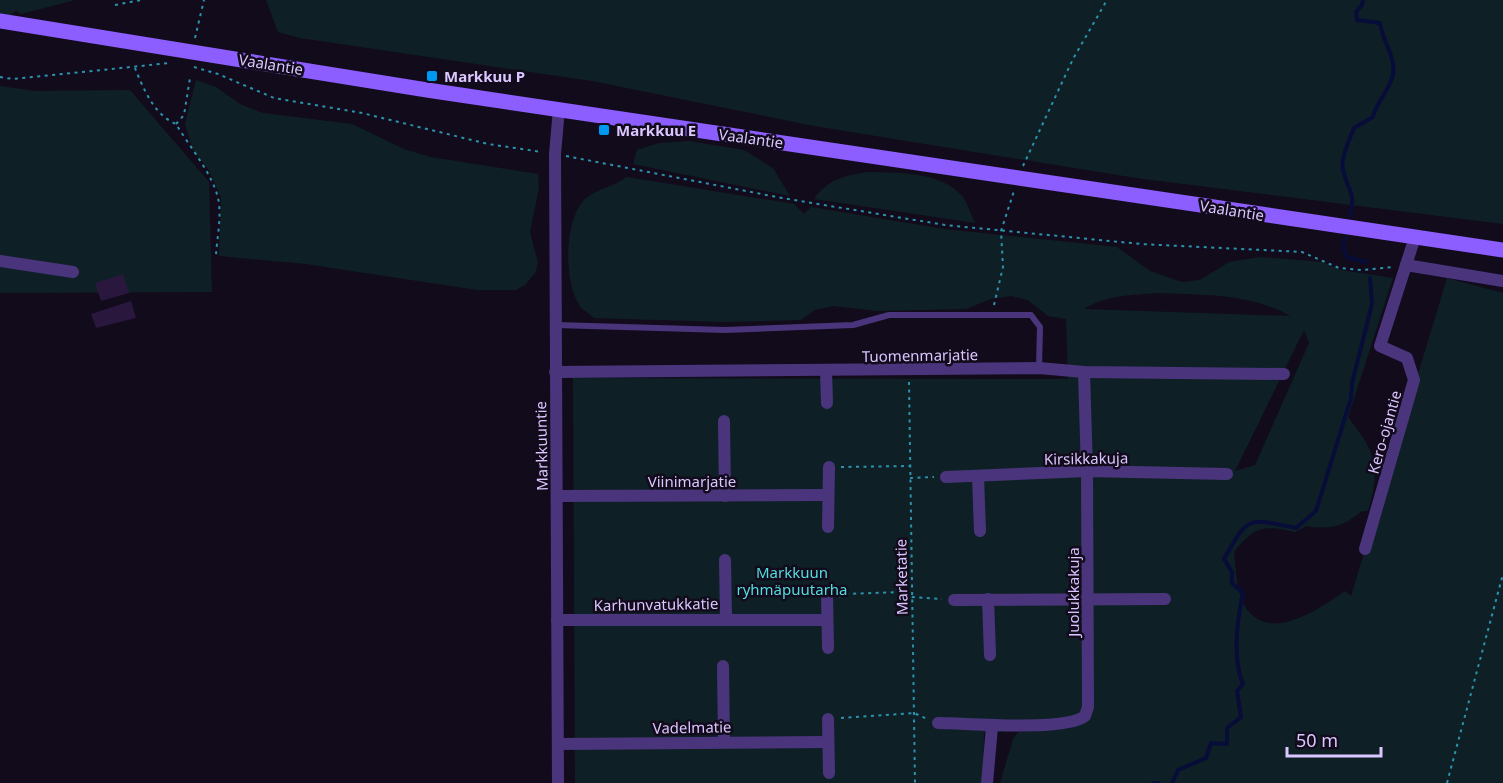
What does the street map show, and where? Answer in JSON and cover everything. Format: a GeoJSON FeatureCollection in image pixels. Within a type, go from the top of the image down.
{"type":"FeatureCollection","features":[{"type":"Feature","properties":{"kind":"street","name":"Vaalantie"},"geometry":{"type":"LineString","coordinates":[[0,21],[559,109],[1503,250]]}},
{"type":"Feature","properties":{"kind":"street","name":"Markkuuntie"},"geometry":{"type":"LineString","coordinates":[[558,783],[555,154],[559,109]]}},
{"type":"Feature","properties":{"kind":"street","name":"Kero-ojantie"},"geometry":{"type":"LineString","coordinates":[[1365,549],[1414,380],[1407,358],[1380,346],[1414,237]]}},
{"type":"Feature","properties":{"kind":"street"},"geometry":{"type":"LineString","coordinates":[[0,261],[73,272]]}},
{"type":"Feature","properties":{"kind":"street"},"geometry":{"type":"LineString","coordinates":[[1406,265],[1503,281]]}},
{"type":"Feature","properties":{"kind":"street","name":"Tuomenmarjatie"},"geometry":{"type":"LineString","coordinates":[[555,372],[826,372],[1039,368],[1084,372],[1284,374]]}},
{"type":"Feature","properties":{"kind":"street"},"geometry":{"type":"LineString","coordinates":[[826,372],[827,403]]}},
{"type":"Feature","properties":{"kind":"street","name":"Juolukkakuja"},"geometry":{"type":"LineString","coordinates":[[938,723],[974,722],[992,727],[1071,723],[1085,716],[1088,707],[1088,597],[1084,372]]}},
{"type":"Feature","properties":{"kind":"street"},"geometry":{"type":"LineString","coordinates":[[724,421],[724,496]]}},
{"type":"Feature","properties":{"kind":"street"},"geometry":{"type":"LineString","coordinates":[[828,526],[827,495],[830,467]]}},
{"type":"Feature","properties":{"kind":"street","name":"Kirsikkakuja"},"geometry":{"type":"LineString","coordinates":[[946,477],[1087,471],[1227,474]]}},
{"type":"Feature","properties":{"kind":"street"},"geometry":{"type":"LineString","coordinates":[[978,476],[980,531]]}},
{"type":"Feature","properties":{"kind":"street","name":"Viinimarjatie"},"geometry":{"type":"LineString","coordinates":[[557,496],[827,495]]}},
{"type":"Feature","properties":{"kind":"street"},"geometry":{"type":"LineString","coordinates":[[725,560],[726,618]]}},
{"type":"Feature","properties":{"kind":"street"},"geometry":{"type":"LineString","coordinates":[[954,600],[1088,597],[1165,599]]}},
{"type":"Feature","properties":{"kind":"street"},"geometry":{"type":"LineString","coordinates":[[988,599],[990,655]]}},
{"type":"Feature","properties":{"kind":"street"},"geometry":{"type":"LineString","coordinates":[[827,600],[828,648]]}},
{"type":"Feature","properties":{"kind":"street","name":"Karhunvatukkatie"},"geometry":{"type":"LineString","coordinates":[[557,620],[726,618],[827,620]]}},
{"type":"Feature","properties":{"kind":"street"},"geometry":{"type":"LineString","coordinates":[[723,666],[724,741]]}},
{"type":"Feature","properties":{"kind":"street"},"geometry":{"type":"LineString","coordinates":[[828,719],[829,773]]}},
{"type":"Feature","properties":{"kind":"street"},"geometry":{"type":"LineString","coordinates":[[987,783],[992,727]]}},
{"type":"Feature","properties":{"kind":"street","name":"Vadelmatie"},"geometry":{"type":"LineString","coordinates":[[558,744],[827,742]]}},
{"type":"Feature","properties":{"kind":"lane"},"geometry":{"type":"LineString","coordinates":[[555,325],[725,330],[853,325],[875,317],[889,315],[1031,315],[1040,327],[1039,368]]}},
{"type":"Feature","properties":{"kind":"path"},"geometry":{"type":"LineString","coordinates":[[115,5],[141,0]]}},
{"type":"Feature","properties":{"kind":"path"},"geometry":{"type":"LineString","coordinates":[[195,41],[204,0]]}},
{"type":"Feature","properties":{"kind":"path"},"geometry":{"type":"LineString","coordinates":[[993,314],[1002,267],[1001,231],[1018,178],[1074,59],[1107,0]]}},
{"type":"Feature","properties":{"kind":"path"},"geometry":{"type":"LineString","coordinates":[[0,77],[13,79],[170,63],[179,65]]}},
{"type":"Feature","properties":{"kind":"path"},"geometry":{"type":"LineString","coordinates":[[189,66],[218,74],[274,99],[362,113],[488,144],[555,154],[782,198],[945,225],[1141,244],[1302,252],[1339,268],[1362,270],[1406,265]]}},
{"type":"Feature","properties":{"kind":"path"},"geometry":{"type":"LineString","coordinates":[[135,68],[146,96],[170,121],[176,124],[195,157],[209,174],[218,200],[216,255]]}},
{"type":"Feature","properties":{"kind":"path"},"geometry":{"type":"LineString","coordinates":[[176,124],[184,115],[190,78]]}},
{"type":"Feature","properties":{"kind":"path","name":"Marketatie"},"geometry":{"type":"LineString","coordinates":[[909,370],[915,783]]}},
{"type":"Feature","properties":{"kind":"path"},"geometry":{"type":"LineString","coordinates":[[830,467],[910,466]]}},
{"type":"Feature","properties":{"kind":"path"},"geometry":{"type":"LineString","coordinates":[[910,478],[946,477]]}},
{"type":"Feature","properties":{"kind":"path"},"geometry":{"type":"LineString","coordinates":[[1447,783],[1503,574]]}},
{"type":"Feature","properties":{"kind":"path"},"geometry":{"type":"LineString","coordinates":[[827,600],[844,594],[903,592],[912,597],[954,600]]}},
{"type":"Feature","properties":{"kind":"path"},"geometry":{"type":"LineString","coordinates":[[828,719],[914,713]]}},
{"type":"Feature","properties":{"kind":"green space"},"geometry":{"type":"Polygon","coordinates":[[[0,0],[75,0],[21,14],[16,11],[6,18],[0,17],[0,0]]]}},
{"type":"Feature","properties":{"kind":"green space"},"geometry":{"type":"Polygon","coordinates":[[[266,0],[1503,0],[1503,224],[1136,178],[814,126],[592,81],[300,38],[278,32],[266,0]]]}},
{"type":"Feature","properties":{"kind":"green space"},"geometry":{"type":"Polygon","coordinates":[[[196,80],[216,87],[240,104],[263,113],[352,124],[404,149],[430,157],[538,174],[539,188],[530,232],[538,263],[535,273],[525,285],[516,290],[477,290],[306,264],[219,256],[221,197],[208,169],[193,150],[185,124],[196,80]]]}},
{"type":"Feature","properties":{"kind":"green space"},"geometry":{"type":"Polygon","coordinates":[[[0,86],[35,91],[130,90],[209,182],[212,292],[0,293],[0,86]]]}},
{"type":"Feature","properties":{"kind":"green space"},"geometry":{"type":"Polygon","coordinates":[[[689,141],[744,150],[773,168],[790,196],[633,164],[637,150],[659,143],[689,141]]]}},
{"type":"Feature","properties":{"kind":"green space"},"geometry":{"type":"Polygon","coordinates":[[[868,172],[919,175],[943,182],[963,197],[975,223],[814,199],[825,187],[837,180],[868,172]]]}},
{"type":"Feature","properties":{"kind":"green space","name":"Markkuun ryhmäpuutarha"},"geometry":{"type":"Polygon","coordinates":[[[627,177],[794,204],[804,214],[811,207],[944,229],[1117,247],[1150,271],[1182,282],[1200,280],[1229,262],[1260,257],[1322,262],[1341,270],[1393,278],[1348,417],[1365,441],[1373,461],[1374,483],[1368,511],[1362,511],[1349,521],[1336,526],[1322,528],[1306,526],[1295,532],[1267,528],[1254,532],[1241,543],[1234,552],[1241,597],[1253,616],[1265,622],[1279,623],[1293,620],[1321,607],[1345,591],[1351,596],[1447,278],[1503,293],[1503,783],[1000,783],[1013,739],[1018,732],[1061,728],[984,733],[983,783],[575,783],[573,378],[1068,379],[1066,319],[1048,316],[1028,300],[1011,296],[991,299],[966,309],[877,311],[833,306],[815,310],[801,320],[725,322],[594,318],[580,306],[571,282],[568,250],[573,220],[586,198],[627,177]],[[1158,293],[1110,298],[1084,309],[1290,316],[1275,308],[1243,299],[1158,293]],[[1304,330],[1235,471],[1255,465],[1309,343],[1304,330]]]}},
{"type":"Feature","properties":{"kind":"building"},"geometry":{"type":"Polygon","coordinates":[[[123,274],[129,293],[101,301],[95,283],[123,274]]]}},
{"type":"Feature","properties":{"kind":"building"},"geometry":{"type":"Polygon","coordinates":[[[131,301],[136,318],[96,328],[91,314],[131,301]]]}},
{"type":"Feature","properties":{"kind":"waterway"},"geometry":{"type":"LineString","coordinates":[[1350,216],[1352,196],[1342,165],[1344,154],[1354,128],[1373,117],[1393,74],[1391,55],[1380,23],[1357,20],[1356,12],[1363,0]]}},
{"type":"Feature","properties":{"kind":"waterway"},"geometry":{"type":"LineString","coordinates":[[1345,238],[1343,247],[1347,257],[1366,262]]}},
{"type":"Feature","properties":{"kind":"waterway"},"geometry":{"type":"LineString","coordinates":[[1172,783],[1178,770],[1206,758],[1211,743],[1227,744],[1227,728],[1241,717],[1237,691],[1243,684],[1238,663],[1237,639],[1243,593],[1232,583],[1232,572],[1224,559],[1239,534],[1251,523],[1268,522],[1296,528],[1316,511],[1351,398],[1352,383],[1372,304],[1370,278]]}},
{"type":"Feature","properties":{"kind":"waterway"},"geometry":{"type":"LineString","coordinates":[[1153,783],[1158,783]]}},
{"type":"Feature","properties":{"kind":"place","name":"Markkuu P"},"geometry":{"type":"Point","coordinates":[432,76]}},
{"type":"Feature","properties":{"kind":"place","name":"Markkuu E"},"geometry":{"type":"Point","coordinates":[604,130]}}]}
